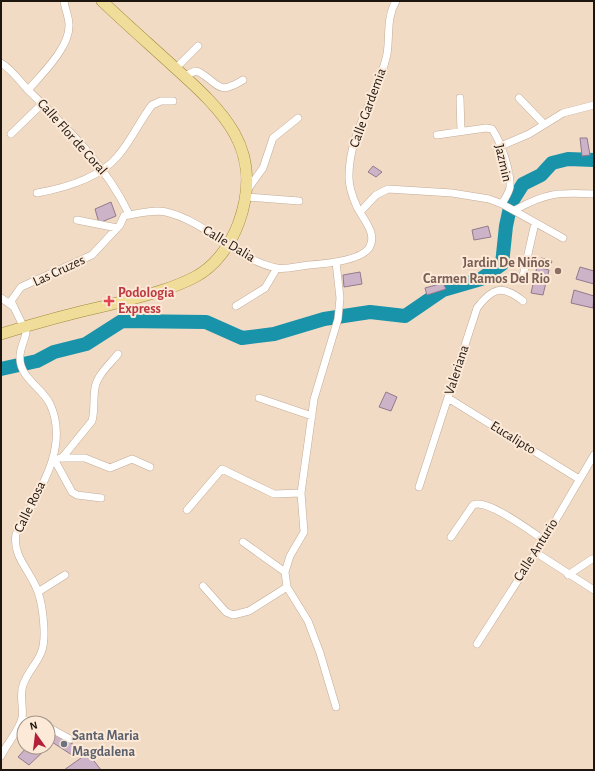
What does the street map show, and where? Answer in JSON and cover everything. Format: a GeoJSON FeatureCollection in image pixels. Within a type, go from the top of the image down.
{"type":"FeatureCollection","features":[{"type":"Feature","properties":{"kind":"main road"},"geometry":{"type":"LineString","coordinates":[[1,334],[150,295],[181,283],[203,273],[228,245],[235,233],[247,193],[244,159],[236,134],[218,108],[102,1]]}},
{"type":"Feature","properties":{"kind":"street"},"geometry":{"type":"LineString","coordinates":[[28,90],[59,53],[67,39],[69,26],[64,1]]}},
{"type":"Feature","properties":{"kind":"street","name":"Calle Gardemia"},"geometry":{"type":"LineString","coordinates":[[371,237],[370,231],[360,212],[350,186],[351,153],[355,138],[387,54],[389,17],[396,1]]}},
{"type":"Feature","properties":{"kind":"street"},"geometry":{"type":"LineString","coordinates":[[176,68],[198,46]]}},
{"type":"Feature","properties":{"kind":"street","name":"Calle Flor de Coral"},"geometry":{"type":"LineString","coordinates":[[1,63],[43,103],[104,170],[119,193],[129,214],[124,216]]}},
{"type":"Feature","properties":{"kind":"street"},"geometry":{"type":"LineString","coordinates":[[185,76],[195,71],[199,72],[218,86],[224,88],[230,88],[243,80]]}},
{"type":"Feature","properties":{"kind":"street"},"geometry":{"type":"LineString","coordinates":[[460,98],[461,131]]}},
{"type":"Feature","properties":{"kind":"street"},"geometry":{"type":"LineString","coordinates":[[519,98],[544,124]]}},
{"type":"Feature","properties":{"kind":"street"},"geometry":{"type":"LineString","coordinates":[[37,193],[61,188],[104,170],[117,157],[152,105],[160,101],[173,101]]}},
{"type":"Feature","properties":{"kind":"street"},"geometry":{"type":"LineString","coordinates":[[11,134],[43,103]]}},
{"type":"Feature","properties":{"kind":"street"},"geometry":{"type":"LineString","coordinates":[[501,146],[529,134],[563,113],[594,105]]}},
{"type":"Feature","properties":{"kind":"street"},"geometry":{"type":"LineString","coordinates":[[298,118],[273,138],[263,168],[247,193],[299,201]]}},
{"type":"Feature","properties":{"kind":"street","name":"Jazmin"},"geometry":{"type":"LineString","coordinates":[[437,135],[491,128],[501,146],[510,186],[502,204]]}},
{"type":"Feature","properties":{"kind":"street"},"geometry":{"type":"LineString","coordinates":[[360,212],[382,191],[397,188],[452,193],[489,199],[502,204],[563,238]]}},
{"type":"Feature","properties":{"kind":"street"},"geometry":{"type":"LineString","coordinates":[[514,210],[530,201],[552,194],[569,192],[594,194]]}},
{"type":"Feature","properties":{"kind":"street","name":"Calle Dalia"},"geometry":{"type":"LineString","coordinates":[[124,216],[156,211],[166,212],[206,229],[251,259],[277,268],[336,262],[363,253],[371,244],[371,237]]}},
{"type":"Feature","properties":{"kind":"street","name":"Las Cruzes"},"geometry":{"type":"LineString","coordinates":[[14,307],[11,301],[22,287],[92,255],[123,222],[124,216]]}},
{"type":"Feature","properties":{"kind":"street"},"geometry":{"type":"LineString","coordinates":[[77,220],[117,228]]}},
{"type":"Feature","properties":{"kind":"street"},"geometry":{"type":"LineString","coordinates":[[523,276],[535,223]]}},
{"type":"Feature","properties":{"kind":"street"},"geometry":{"type":"LineString","coordinates":[[336,262],[340,298],[338,319],[317,386],[312,416],[301,493],[304,532],[300,542],[290,556],[285,572],[287,587],[308,622],[320,653],[336,707]]}},
{"type":"Feature","properties":{"kind":"street"},"geometry":{"type":"LineString","coordinates":[[236,306],[265,288],[277,268]]}},
{"type":"Feature","properties":{"kind":"street","name":"Valeriana"},"geometry":{"type":"LineString","coordinates":[[419,487],[476,308],[487,295],[499,289],[512,292],[523,300]]}},
{"type":"Feature","properties":{"kind":"street"},"geometry":{"type":"LineString","coordinates":[[1,298],[14,307],[24,328]]}},
{"type":"Feature","properties":{"kind":"street","name":"Calle Rosa"},"geometry":{"type":"LineString","coordinates":[[22,715],[20,697],[22,687],[29,670],[42,652],[44,639],[41,604],[38,592],[18,557],[15,541],[16,534],[54,459],[56,434],[56,422],[50,403],[20,364],[20,353],[26,334],[24,328]]}},
{"type":"Feature","properties":{"kind":"street"},"geometry":{"type":"LineString","coordinates":[[62,458],[92,421],[94,414],[94,389],[97,380],[118,354]]}},
{"type":"Feature","properties":{"kind":"street"},"geometry":{"type":"LineString","coordinates":[[259,398],[312,416]]}},
{"type":"Feature","properties":{"kind":"street","name":"Eucalipto"},"geometry":{"type":"LineString","coordinates":[[448,398],[579,479]]}},
{"type":"Feature","properties":{"kind":"street","name":"Calle Anturio"},"geometry":{"type":"LineString","coordinates":[[477,644],[544,540],[594,455]]}},
{"type":"Feature","properties":{"kind":"street"},"geometry":{"type":"LineString","coordinates":[[101,498],[77,495],[72,492],[54,459],[85,458],[110,468],[132,459],[150,467]]}},
{"type":"Feature","properties":{"kind":"street"},"geometry":{"type":"LineString","coordinates":[[187,510],[222,469],[274,494],[301,493]]}},
{"type":"Feature","properties":{"kind":"street"},"geometry":{"type":"LineString","coordinates":[[451,537],[473,505],[477,503],[489,505],[544,540]]}},
{"type":"Feature","properties":{"kind":"street"},"geometry":{"type":"LineString","coordinates":[[243,542],[285,572]]}},
{"type":"Feature","properties":{"kind":"street"},"geometry":{"type":"LineString","coordinates":[[535,552],[568,575],[594,590]]}},
{"type":"Feature","properties":{"kind":"street"},"geometry":{"type":"LineString","coordinates":[[568,575],[592,559]]}},
{"type":"Feature","properties":{"kind":"street"},"geometry":{"type":"LineString","coordinates":[[38,592],[65,575]]}},
{"type":"Feature","properties":{"kind":"street"},"geometry":{"type":"LineString","coordinates":[[203,586],[226,612],[233,615],[249,611],[287,587]]}},
{"type":"Feature","properties":{"kind":"street"},"geometry":{"type":"LineString","coordinates":[[1,756],[16,730]]}},
{"type":"Feature","properties":{"kind":"street"},"geometry":{"type":"LineString","coordinates":[[56,731],[70,739]]}},
{"type":"Feature","properties":{"kind":"building"},"geometry":{"type":"Polygon","coordinates":[[[580,138],[587,138],[590,155],[582,156],[580,138]]]}},
{"type":"Feature","properties":{"kind":"building"},"geometry":{"type":"Polygon","coordinates":[[[373,166],[382,172],[376,177],[368,172],[373,166]]]}},
{"type":"Feature","properties":{"kind":"building"},"geometry":{"type":"Polygon","coordinates":[[[111,202],[116,216],[99,223],[95,209],[111,202]]]}},
{"type":"Feature","properties":{"kind":"building"},"geometry":{"type":"Polygon","coordinates":[[[488,226],[491,237],[474,240],[472,230],[488,226]]]}},
{"type":"Feature","properties":{"kind":"building"},"geometry":{"type":"Polygon","coordinates":[[[541,258],[552,261],[549,268],[538,265],[541,258]]]}},
{"type":"Feature","properties":{"kind":"building"},"geometry":{"type":"Polygon","coordinates":[[[537,267],[549,270],[543,295],[531,293],[537,267]]]}},
{"type":"Feature","properties":{"kind":"building"},"geometry":{"type":"Polygon","coordinates":[[[580,267],[594,271],[594,284],[576,279],[580,267]]]}},
{"type":"Feature","properties":{"kind":"building"},"geometry":{"type":"Polygon","coordinates":[[[360,272],[362,284],[344,287],[343,275],[360,272]]]}},
{"type":"Feature","properties":{"kind":"building"},"geometry":{"type":"Polygon","coordinates":[[[443,283],[446,289],[427,295],[425,288],[443,283]]]}},
{"type":"Feature","properties":{"kind":"building"},"geometry":{"type":"Polygon","coordinates":[[[574,290],[594,296],[593,308],[571,303],[574,290]]]}},
{"type":"Feature","properties":{"kind":"building"},"geometry":{"type":"Polygon","coordinates":[[[386,392],[397,397],[391,411],[379,407],[386,392]]]}},
{"type":"Feature","properties":{"kind":"building","name":"Santa Maria Magdalena"},"geometry":{"type":"Polygon","coordinates":[[[56,734],[81,749],[75,757],[56,745],[56,734]]]}},
{"type":"Feature","properties":{"kind":"building"},"geometry":{"type":"Polygon","coordinates":[[[88,753],[101,770],[64,770],[88,753]]]}},
{"type":"Feature","properties":{"kind":"building"},"geometry":{"type":"Polygon","coordinates":[[[20,755],[40,755],[29,765],[18,757],[20,755]]]}},
{"type":"Feature","properties":{"kind":"waterway"},"geometry":{"type":"LineString","coordinates":[[1,369],[37,361],[54,352],[86,344],[122,321],[206,322],[242,338],[274,334],[324,319],[370,312],[405,316],[443,290],[481,279],[502,264],[506,226],[511,203],[523,184],[541,175],[552,163],[568,159],[594,160]]}},
{"type":"Feature","properties":{"kind":"place","name":"Jardin De Niños Carmen Ramos Del Rio"},"geometry":{"type":"Point","coordinates":[558,271]}},
{"type":"Feature","properties":{"kind":"place","name":"Podologia Express"},"geometry":{"type":"Point","coordinates":[109,301]}},
{"type":"Feature","properties":{"kind":"place","name":"Santa Maria Magdalena"},"geometry":{"type":"Point","coordinates":[64,744]}}]}
